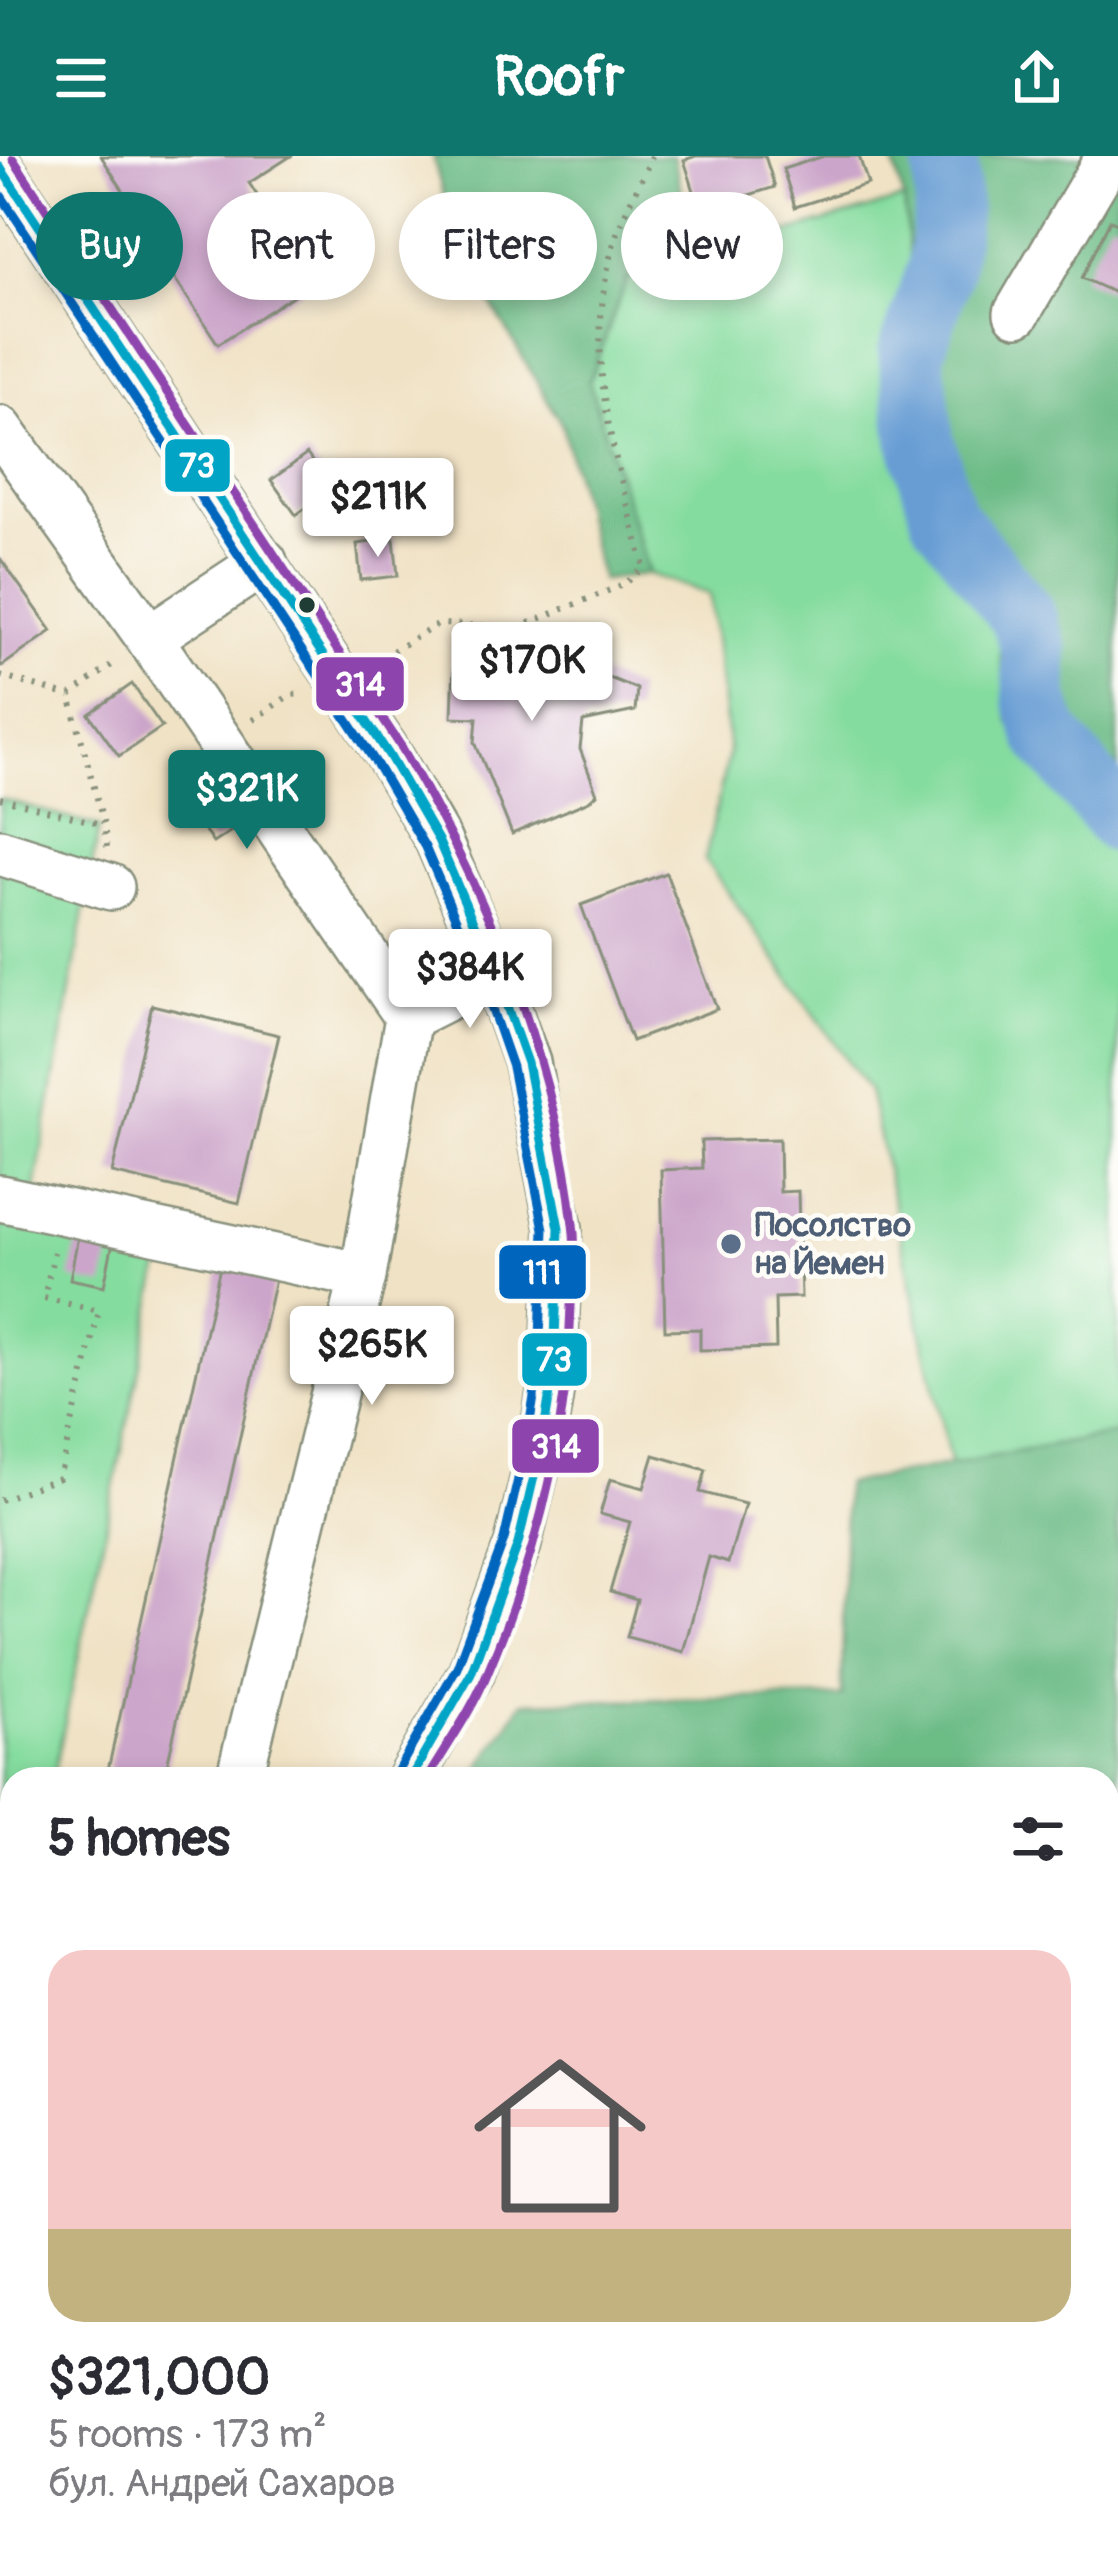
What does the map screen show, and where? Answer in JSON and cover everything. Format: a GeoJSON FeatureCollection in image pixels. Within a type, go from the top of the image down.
{"type":"FeatureCollection","features":[{"type":"Feature","properties":{"kind":"street"},"geometry":{"type":"LineString","coordinates":[[1017,313],[1101,170],[1117,156]]}},
{"type":"Feature","properties":{"kind":"street"},"geometry":{"type":"LineString","coordinates":[[0,167],[389,755],[438,840],[495,973],[527,1064],[559,1228],[554,1367],[518,1544],[471,1673],[417,1767]]}},
{"type":"Feature","properties":{"kind":"street"},"geometry":{"type":"LineString","coordinates":[[0,429],[408,1017],[363,1276],[242,1767]]}},
{"type":"Feature","properties":{"kind":"street"},"geometry":{"type":"LineString","coordinates":[[149,638],[264,562]]}},
{"type":"Feature","properties":{"kind":"street"},"geometry":{"type":"LineString","coordinates":[[0,852],[111,886]]}},
{"type":"Feature","properties":{"kind":"street"},"geometry":{"type":"LineString","coordinates":[[408,1017],[495,973]]}},
{"type":"Feature","properties":{"kind":"street"},"geometry":{"type":"LineString","coordinates":[[0,1198],[363,1276]]}},
{"type":"Feature","properties":{"kind":"path"},"geometry":{"type":"LineString","coordinates":[[377,661],[439,624],[519,627],[625,584],[644,567],[609,443],[600,391],[602,309],[613,246],[652,156]]}},
{"type":"Feature","properties":{"kind":"path"},"geometry":{"type":"LineString","coordinates":[[70,696],[149,638]]}},
{"type":"Feature","properties":{"kind":"path"},"geometry":{"type":"LineString","coordinates":[[0,676],[70,696]]}},
{"type":"Feature","properties":{"kind":"path"},"geometry":{"type":"LineString","coordinates":[[221,743],[290,695],[320,694]]}},
{"type":"Feature","properties":{"kind":"path"},"geometry":{"type":"LineString","coordinates":[[70,696],[97,796]]}},
{"type":"Feature","properties":{"kind":"path"},"geometry":{"type":"LineString","coordinates":[[0,798],[104,825]]}},
{"type":"Feature","properties":{"kind":"path"},"geometry":{"type":"LineString","coordinates":[[0,1500],[59,1478],[99,1311],[44,1298],[54,1252]]}},
{"type":"Feature","properties":{"kind":"green space"},"geometry":{"type":"Polygon","coordinates":[[[433,156],[673,156],[682,192],[621,192],[621,295],[589,382],[649,574],[601,580],[562,425],[489,300],[597,300],[597,192],[442,192],[433,156]]]}},
{"type":"Feature","properties":{"kind":"green space"},"geometry":{"type":"Polygon","coordinates":[[[892,156],[1118,156],[1118,853],[1065,798],[1009,722],[998,627],[909,510],[889,418],[891,345],[911,268],[904,199],[892,156]]]}},
{"type":"Feature","properties":{"kind":"green space"},"geometry":{"type":"Polygon","coordinates":[[[904,199],[911,268],[891,345],[943,559],[998,627],[1009,722],[1065,798],[1118,853],[1118,1433],[951,1466],[869,1091],[705,860],[729,751],[709,594],[649,574],[589,382],[621,295],[621,300],[783,300],[783,234],[904,199]]]}},
{"type":"Feature","properties":{"kind":"green space"},"geometry":{"type":"Polygon","coordinates":[[[0,799],[99,827],[32,1205],[167,1234],[56,1767],[0,1767],[0,799]]]}},
{"type":"Feature","properties":{"kind":"green space"},"geometry":{"type":"Polygon","coordinates":[[[1118,1433],[1118,1767],[480,1767],[523,1702],[842,1696],[845,1484],[1118,1433]]]}},
{"type":"Feature","properties":{"kind":"building"},"geometry":{"type":"Polygon","coordinates":[[[101,156],[291,156],[249,183],[255,192],[207,192],[207,300],[286,300],[218,344],[183,291],[183,192],[124,192],[101,156]]]}},
{"type":"Feature","properties":{"kind":"building"},"geometry":{"type":"Polygon","coordinates":[[[765,156],[775,187],[759,192],[694,192],[684,160],[765,156]]]}},
{"type":"Feature","properties":{"kind":"building"},"geometry":{"type":"Polygon","coordinates":[[[824,156],[859,156],[868,184],[795,207],[783,169],[824,156]]]}},
{"type":"Feature","properties":{"kind":"building"},"geometry":{"type":"Polygon","coordinates":[[[1110,220],[1118,223],[1118,282],[1113,292],[1082,278],[1110,220]]]}},
{"type":"Feature","properties":{"kind":"building"},"geometry":{"type":"Polygon","coordinates":[[[307,454],[332,490],[296,515],[271,480],[307,454]]]}},
{"type":"Feature","properties":{"kind":"building"},"geometry":{"type":"Polygon","coordinates":[[[394,539],[398,576],[361,580],[357,544],[394,539]]]}},
{"type":"Feature","properties":{"kind":"building"},"geometry":{"type":"Polygon","coordinates":[[[0,558],[52,631],[2,666],[0,663],[0,558]]]}},
{"type":"Feature","properties":{"kind":"building"},"geometry":{"type":"Polygon","coordinates":[[[455,637],[539,646],[538,654],[558,656],[558,662],[575,663],[575,669],[590,670],[637,689],[635,711],[583,722],[580,749],[597,794],[589,801],[512,834],[475,742],[477,718],[452,717],[455,637]]]}},
{"type":"Feature","properties":{"kind":"building"},"geometry":{"type":"Polygon","coordinates":[[[132,684],[162,727],[119,756],[89,714],[132,684]]]}},
{"type":"Feature","properties":{"kind":"building"},"geometry":{"type":"Polygon","coordinates":[[[200,781],[234,829],[213,843],[180,795],[200,781]]]}},
{"type":"Feature","properties":{"kind":"building"},"geometry":{"type":"Polygon","coordinates":[[[666,873],[717,1009],[632,1041],[581,905],[666,873]]]}},
{"type":"Feature","properties":{"kind":"building"},"geometry":{"type":"Polygon","coordinates":[[[152,1005],[279,1035],[239,1203],[112,1173],[152,1005]]]}},
{"type":"Feature","properties":{"kind":"building","name":"Посолство на Йемен"},"geometry":{"type":"Polygon","coordinates":[[[779,1139],[780,1192],[798,1191],[801,1297],[775,1298],[776,1348],[700,1350],[700,1329],[665,1330],[661,1170],[702,1168],[701,1141],[779,1139]]]}},
{"type":"Feature","properties":{"kind":"building"},"geometry":{"type":"Polygon","coordinates":[[[78,1236],[113,1242],[104,1286],[70,1279],[78,1236]]]}},
{"type":"Feature","properties":{"kind":"building"},"geometry":{"type":"Polygon","coordinates":[[[220,1267],[275,1279],[167,1767],[109,1767],[220,1267]]]}},
{"type":"Feature","properties":{"kind":"building"},"geometry":{"type":"Polygon","coordinates":[[[654,1455],[706,1470],[700,1492],[745,1504],[728,1563],[709,1557],[683,1652],[627,1637],[637,1600],[610,1592],[630,1522],[600,1514],[610,1479],[644,1488],[654,1455]]]}},
{"type":"Feature","properties":{"kind":"waterway"},"geometry":{"type":"LineString","coordinates":[[945,156],[948,207],[940,269],[911,353],[921,440],[944,517],[1023,617],[1034,648],[1036,699],[1047,734],[1118,820]]}},
{"type":"Feature","properties":{"kind":"transit line","name":"314"},"geometry":{"type":"LineString","coordinates":[[13,159],[402,748],[488,918],[533,1037],[550,1098],[575,1244],[556,1448],[534,1541],[504,1632],[473,1702],[434,1767]]}},
{"type":"Feature","properties":{"kind":"transit line","name":"73"},"geometry":{"type":"LineString","coordinates":[[0,167],[389,755],[438,840],[495,973],[527,1063],[559,1228],[554,1367],[518,1544],[471,1673],[417,1767]]}},
{"type":"Feature","properties":{"kind":"transit line","name":"111"},"geometry":{"type":"LineString","coordinates":[[0,194],[376,763],[425,847],[481,978],[512,1067],[544,1229],[539,1366],[504,1540],[457,1667],[400,1767]]}},
{"type":"Feature","properties":{"kind":"place","name":"Посолство на Йемен"},"geometry":{"type":"Point","coordinates":[731,1244]}}]}
